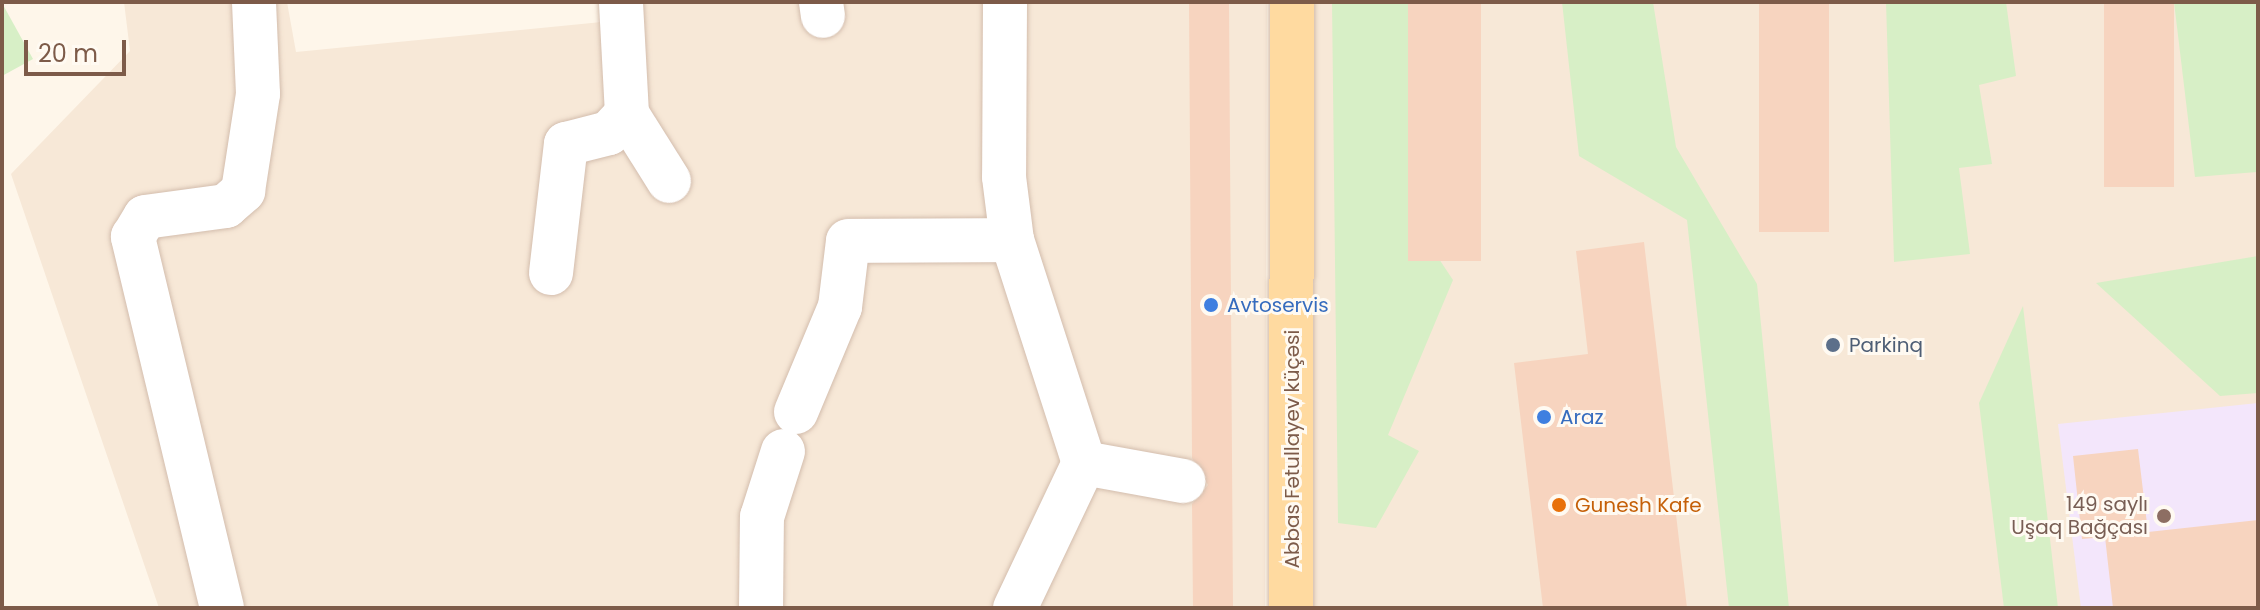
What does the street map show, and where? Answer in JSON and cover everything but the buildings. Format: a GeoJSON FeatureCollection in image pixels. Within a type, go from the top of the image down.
{"type":"FeatureCollection","features":[{"type":"Feature","properties":{"kind":"main road","name":"Abbas Fətullayev küçəsi"},"geometry":{"type":"LineString","coordinates":[[1291,608],[1292,2]]}},
{"type":"Feature","properties":{"kind":"street"},"geometry":{"type":"LineString","coordinates":[[222,608],[133,237],[145,217],[226,206],[243,191],[258,94],[254,2]]}},
{"type":"Feature","properties":{"kind":"street"},"geometry":{"type":"LineString","coordinates":[[621,2],[627,114],[669,181]]}},
{"type":"Feature","properties":{"kind":"street"},"geometry":{"type":"LineString","coordinates":[[1005,2],[1004,177],[1012,240],[1084,463],[1015,608]]}},
{"type":"Feature","properties":{"kind":"street"},"geometry":{"type":"LineString","coordinates":[[551,273],[566,144],[609,133],[627,114]]}},
{"type":"Feature","properties":{"kind":"street"},"geometry":{"type":"LineString","coordinates":[[761,608],[762,517],[790,432],[840,307],[848,241],[1012,240]]}},
{"type":"Feature","properties":{"kind":"street"},"geometry":{"type":"LineString","coordinates":[[1084,463],[1183,481]]}},
{"type":"Feature","properties":{"kind":"shaded area"},"geometry":{"type":"Polygon","coordinates":[[[124,2],[287,2],[296,52],[642,18],[642,2],[1267,2],[1265,608],[159,608],[11,174],[130,51],[124,2]]]}},
{"type":"Feature","properties":{"kind":"shaded area"},"geometry":{"type":"Polygon","coordinates":[[[1292,2],[2258,2],[2258,608],[1292,608],[1292,2]]]}},
{"type":"Feature","properties":{"kind":"shaded area","name":"149 saylı Uşaq Bağçası"},"geometry":{"type":"Polygon","coordinates":[[[2258,403],[2258,608],[2081,608],[2058,424],[2258,403]]]}},
{"type":"Feature","properties":{"kind":"green space"},"geometry":{"type":"Polygon","coordinates":[[[1332,2],[1408,2],[1439,259],[1453,280],[1388,435],[1419,451],[1376,528],[1338,523],[1332,2]]]}},
{"type":"Feature","properties":{"kind":"green space"},"geometry":{"type":"Polygon","coordinates":[[[1562,2],[1653,2],[1676,147],[1757,284],[1789,608],[1729,608],[1687,220],[1579,156],[1562,2]]]}},
{"type":"Feature","properties":{"kind":"green space"},"geometry":{"type":"Polygon","coordinates":[[[1886,2],[2006,2],[2016,76],[1979,85],[1992,164],[1959,168],[1970,254],[1894,262],[1886,2]]]}},
{"type":"Feature","properties":{"kind":"green space"},"geometry":{"type":"Polygon","coordinates":[[[2174,2],[2258,2],[2257,172],[2195,177],[2174,2]]]}},
{"type":"Feature","properties":{"kind":"green space"},"geometry":{"type":"Polygon","coordinates":[[[2,3],[33,59],[2,76],[2,3]]]}},
{"type":"Feature","properties":{"kind":"green space"},"geometry":{"type":"Polygon","coordinates":[[[2258,256],[2258,393],[2220,396],[2096,283],[2258,256]]]}},
{"type":"Feature","properties":{"kind":"green space"},"geometry":{"type":"Polygon","coordinates":[[[2023,306],[2058,608],[2004,608],[1979,403],[2023,306]]]}},
{"type":"Feature","properties":{"kind":"place","name":"Avtoservis"},"geometry":{"type":"Point","coordinates":[1211,305]}},
{"type":"Feature","properties":{"kind":"place","name":"Parkinq"},"geometry":{"type":"Point","coordinates":[1833,345]}},
{"type":"Feature","properties":{"kind":"place","name":"Araz"},"geometry":{"type":"Point","coordinates":[1544,417]}},
{"type":"Feature","properties":{"kind":"place","name":"Gunesh Kafe"},"geometry":{"type":"Point","coordinates":[1559,505]}},
{"type":"Feature","properties":{"kind":"place","name":"149 saylı Uşaq Bağçası"},"geometry":{"type":"Point","coordinates":[2164,516]}}]}
